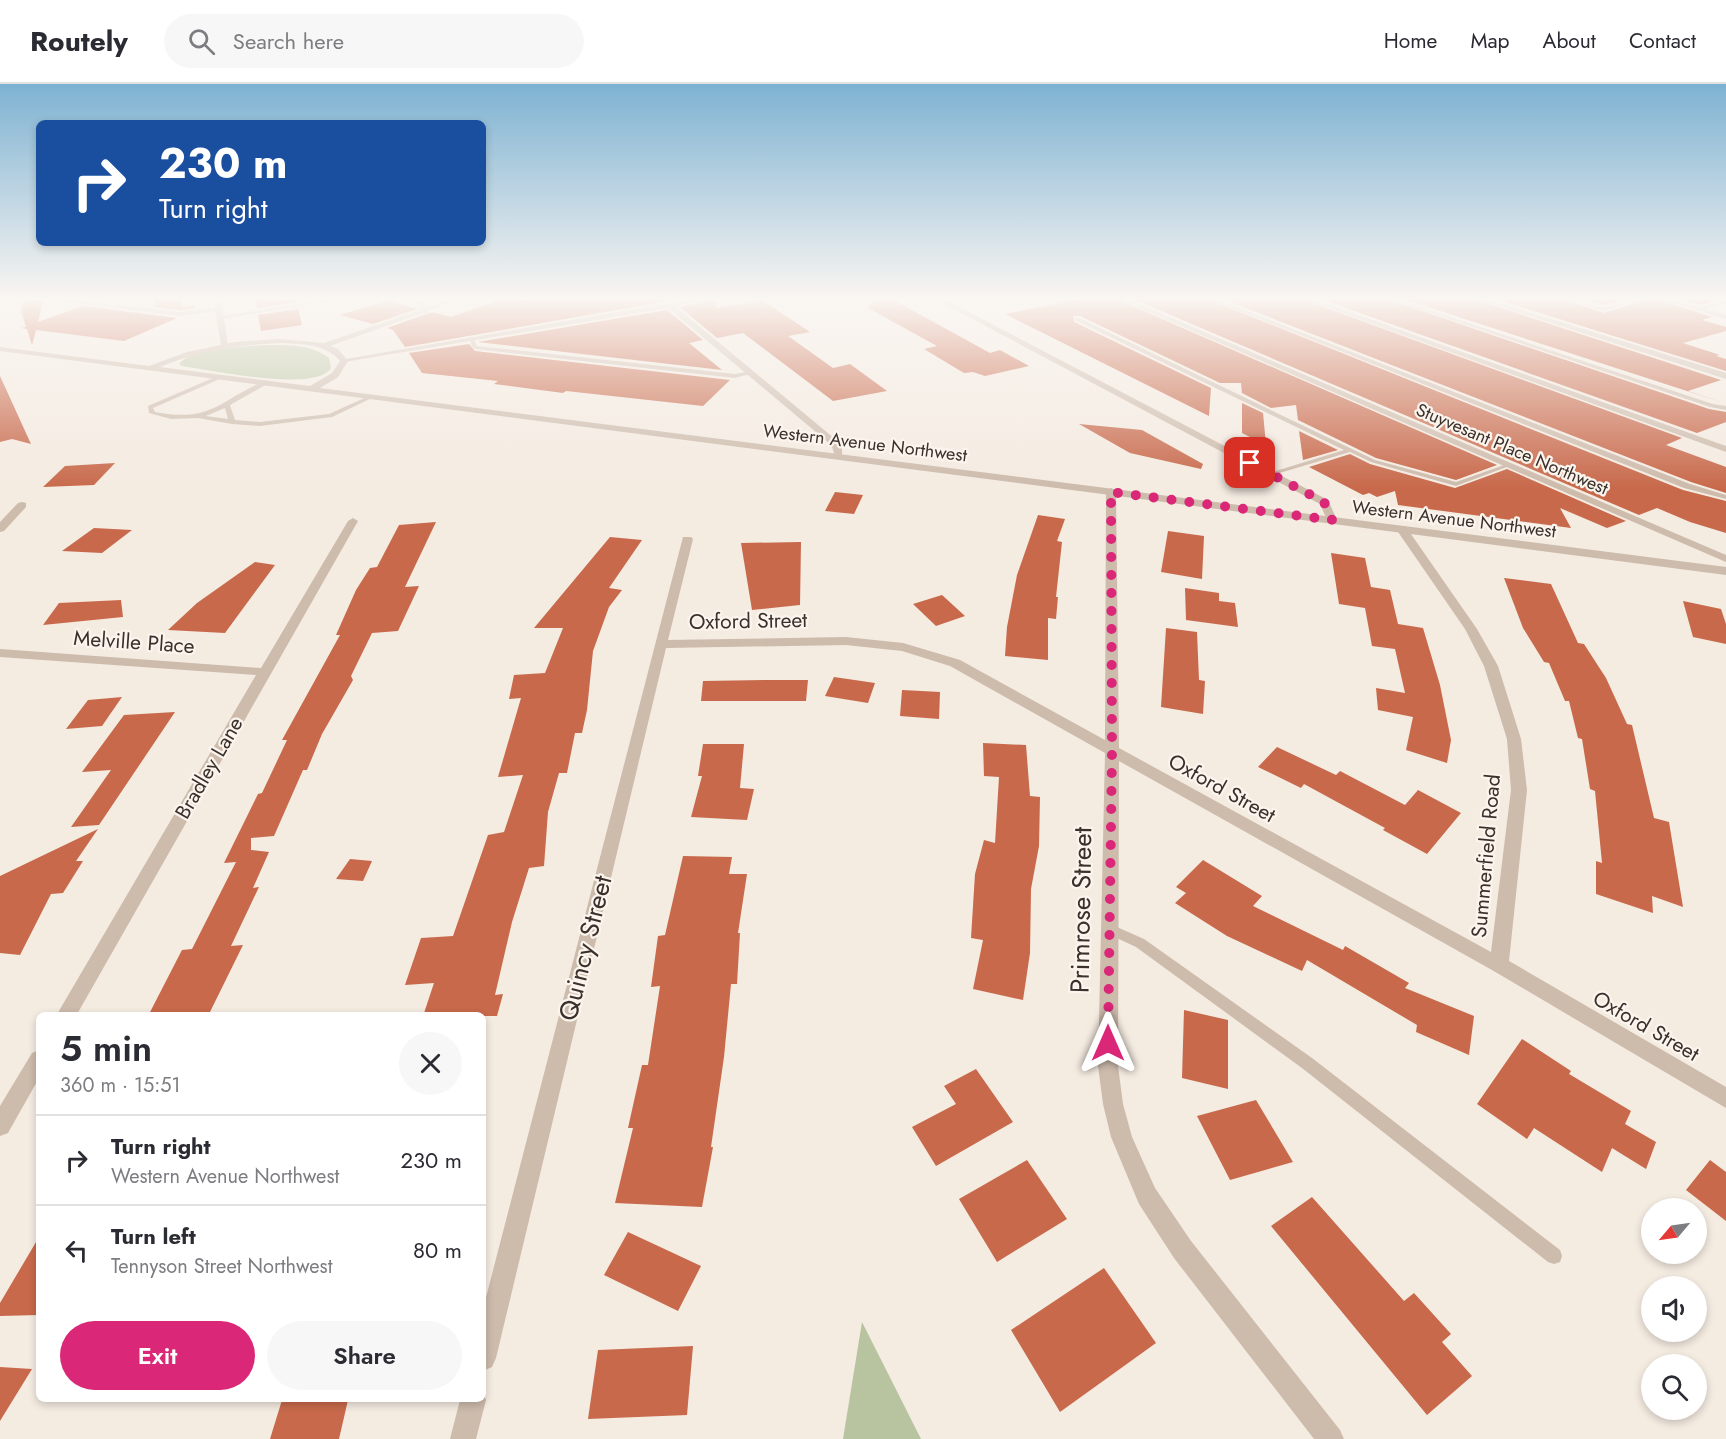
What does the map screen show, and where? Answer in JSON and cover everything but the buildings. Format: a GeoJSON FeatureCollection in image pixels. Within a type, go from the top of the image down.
{"type":"FeatureCollection","features":[{"type":"Feature","properties":{"kind":"street","name":"Western Avenue Northwest"},"geometry":{"type":"LineString","coordinates":[[97,361],[1726,571]]}},
{"type":"Feature","properties":{"kind":"street"},"geometry":{"type":"LineString","coordinates":[[151,368],[168,361]]}},
{"type":"Feature","properties":{"kind":"street"},"geometry":{"type":"LineString","coordinates":[[312,389],[334,375],[344,361]]}},
{"type":"Feature","properties":{"kind":"street"},"geometry":{"type":"LineString","coordinates":[[737,361],[837,446],[839,457]]}},
{"type":"Feature","properties":{"kind":"street"},"geometry":{"type":"LineString","coordinates":[[1056,361],[1324,502],[1332,520]]}},
{"type":"Feature","properties":{"kind":"street","name":"Stuyvesant Place Northwest"},"geometry":{"type":"LineString","coordinates":[[1267,361],[1726,559]]}},
{"type":"Feature","properties":{"kind":"street"},"geometry":{"type":"LineString","coordinates":[[1481,361],[1726,449]]}},
{"type":"Feature","properties":{"kind":"street"},"geometry":{"type":"LineString","coordinates":[[1679,361],[1726,376]]}},
{"type":"Feature","properties":{"kind":"street","name":"Primrose Street"},"geometry":{"type":"LineString","coordinates":[[1111,492],[1112,751],[1108,1066],[1119,1136],[1131,1166],[1167,1231],[1331,1439]]}},
{"type":"Feature","properties":{"kind":"street"},"geometry":{"type":"LineString","coordinates":[[0,529],[22,505]]}},
{"type":"Feature","properties":{"kind":"street","name":"Bradley Lane"},"geometry":{"type":"LineString","coordinates":[[67,1012],[353,521]]}},
{"type":"Feature","properties":{"kind":"street","name":"Summerfield Road"},"geometry":{"type":"LineString","coordinates":[[1402,529],[1471,629],[1491,666],[1514,739],[1519,790],[1499,965]]}},
{"type":"Feature","properties":{"kind":"street","name":"Quincy Street"},"geometry":{"type":"LineString","coordinates":[[486,1346],[687,539]]}},
{"type":"Feature","properties":{"kind":"street","name":"Oxford Street"},"geometry":{"type":"LineString","coordinates":[[661,644],[846,641],[903,648],[955,663],[1499,965],[1726,1098]]}},
{"type":"Feature","properties":{"kind":"street","name":"Melville Place"},"geometry":{"type":"LineString","coordinates":[[0,653],[265,672]]}},
{"type":"Feature","properties":{"kind":"street"},"geometry":{"type":"LineString","coordinates":[[0,1126],[36,1064]]}},
{"type":"Feature","properties":{"kind":"street"},"geometry":{"type":"LineString","coordinates":[[463,1439],[472,1402]]}},
{"type":"Feature","properties":{"kind":"lane"},"geometry":{"type":"LineString","coordinates":[[595,361],[735,376],[751,373]]}},
{"type":"Feature","properties":{"kind":"lane"},"geometry":{"type":"LineString","coordinates":[[1165,361],[1373,461],[1456,484],[1509,465]]}},
{"type":"Feature","properties":{"kind":"lane"},"geometry":{"type":"LineString","coordinates":[[1370,361],[1687,486],[1726,497]]}},
{"type":"Feature","properties":{"kind":"lane"},"geometry":{"type":"LineString","coordinates":[[1578,361],[1712,406],[1726,408]]}},
{"type":"Feature","properties":{"kind":"lane"},"geometry":{"type":"LineString","coordinates":[[220,377],[150,407],[152,413],[260,424],[330,417],[371,397]]}},
{"type":"Feature","properties":{"kind":"lane"},"geometry":{"type":"LineString","coordinates":[[201,417],[265,383]]}},
{"type":"Feature","properties":{"kind":"lane"},"geometry":{"type":"LineString","coordinates":[[227,404],[232,422]]}},
{"type":"Feature","properties":{"kind":"lane"},"geometry":{"type":"LineString","coordinates":[[1271,474],[1350,450]]}},
{"type":"Feature","properties":{"kind":"lane"},"geometry":{"type":"LineString","coordinates":[[1110,929],[1140,943],[1307,1063],[1554,1256]]}},
{"type":"Feature","properties":{"kind":"green space"},"geometry":{"type":"Polygon","coordinates":[[[182,361],[330,361],[331,368],[321,375],[305,379],[285,379],[238,375],[179,364],[182,361]]]}},
{"type":"Feature","properties":{"kind":"green space"},"geometry":{"type":"Polygon","coordinates":[[[862,1322],[921,1439],[843,1439],[862,1322]]]}},
{"type":"Feature","properties":{"kind":"route"},"geometry":{"type":"LineString","coordinates":[[1108,1043],[1112,751],[1111,492],[1332,520],[1324,502],[1250,463]]}}]}
